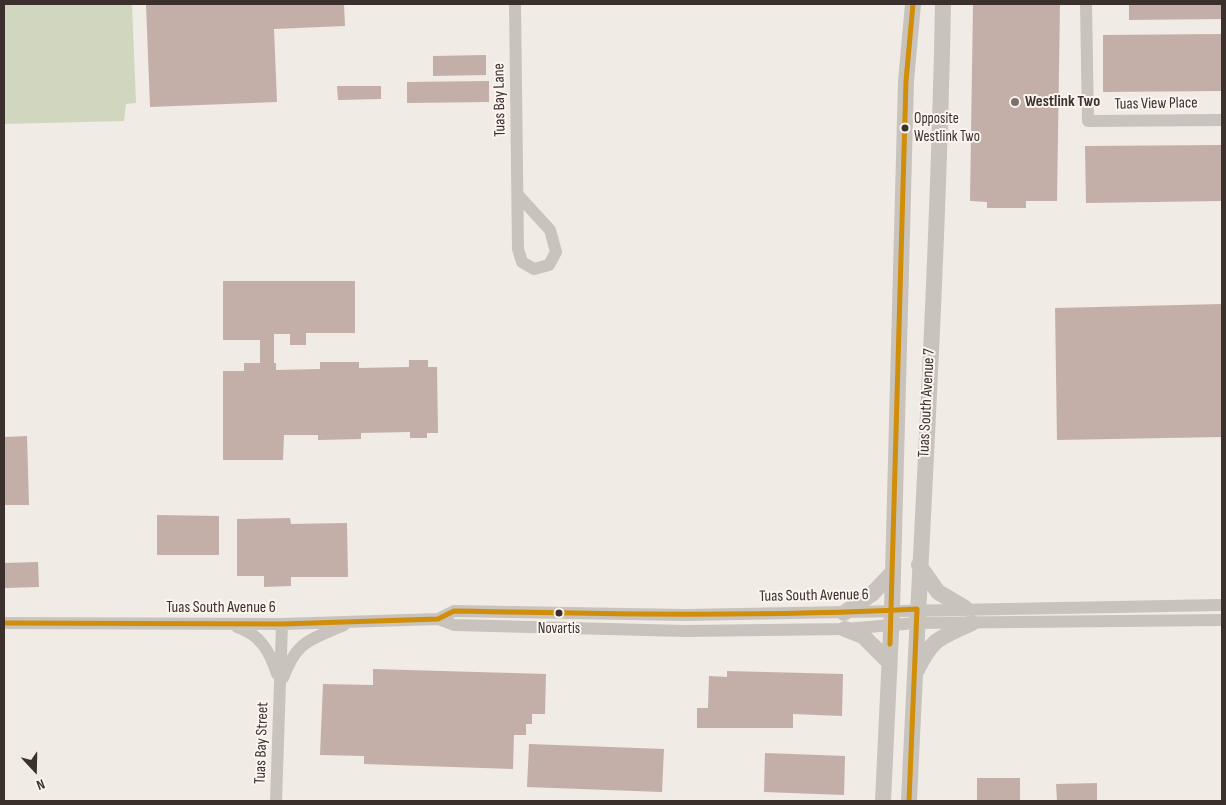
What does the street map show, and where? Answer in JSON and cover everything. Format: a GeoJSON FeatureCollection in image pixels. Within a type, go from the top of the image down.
{"type":"FeatureCollection","features":[{"type":"Feature","properties":{"kind":"street","name":"Tuas Bay Lane"},"geometry":{"type":"LineString","coordinates":[[515,4],[518,250],[522,262],[534,269],[549,265],[556,252],[550,230],[518,195]]}},
{"type":"Feature","properties":{"kind":"street","name":"Tuas South Avenue 7"},"geometry":{"type":"LineString","coordinates":[[883,801],[893,572],[905,90],[913,4]]}},
{"type":"Feature","properties":{"kind":"street","name":"Tuas South Avenue 7"},"geometry":{"type":"LineString","coordinates":[[909,801],[916,616],[940,179],[943,4]]}},
{"type":"Feature","properties":{"kind":"street","name":"Tuas View Place"},"geometry":{"type":"LineString","coordinates":[[1086,4],[1088,121],[1222,120]]}},
{"type":"Feature","properties":{"kind":"street"},"geometry":{"type":"LineString","coordinates":[[919,565],[938,592],[965,608]]}},
{"type":"Feature","properties":{"kind":"street"},"geometry":{"type":"LineString","coordinates":[[890,662],[845,621],[893,572]]}},
{"type":"Feature","properties":{"kind":"street","name":"Tuas South Avenue 6"},"geometry":{"type":"LineString","coordinates":[[4,623],[282,624],[438,619],[454,611],[684,615],[845,621],[891,619],[965,608],[1222,605]]}},
{"type":"Feature","properties":{"kind":"street","name":"Tuas South Avenue 6"},"geometry":{"type":"LineString","coordinates":[[916,616],[972,623],[1222,620]]}},
{"type":"Feature","properties":{"kind":"street","name":"Tuas Bay Street"},"geometry":{"type":"LineString","coordinates":[[280,686],[291,660],[300,647],[312,639],[351,622]]}},
{"type":"Feature","properties":{"kind":"street"},"geometry":{"type":"LineString","coordinates":[[914,674],[927,649],[935,641],[972,623]]}},
{"type":"Feature","properties":{"kind":"street","name":"Tuas Bay Street"},"geometry":{"type":"LineString","coordinates":[[229,624],[248,630],[266,647],[280,686]]}},
{"type":"Feature","properties":{"kind":"street","name":"Tuas Bay Street"},"geometry":{"type":"LineString","coordinates":[[276,801],[282,624]]}},
{"type":"Feature","properties":{"kind":"green space"},"geometry":{"type":"Polygon","coordinates":[[[4,4],[132,4],[136,103],[126,104],[124,121],[4,124],[4,4]]]}},
{"type":"Feature","properties":{"kind":"building"},"geometry":{"type":"Polygon","coordinates":[[[146,4],[344,4],[345,26],[274,29],[277,102],[150,107],[146,4]]]}},
{"type":"Feature","properties":{"kind":"building","name":"Westlink Two"},"geometry":{"type":"Polygon","coordinates":[[[973,4],[1060,4],[1057,201],[1026,201],[1026,208],[987,208],[987,202],[970,201],[973,4]]]}},
{"type":"Feature","properties":{"kind":"building"},"geometry":{"type":"Polygon","coordinates":[[[1129,4],[1222,4],[1222,19],[1129,20],[1129,4]]]}},
{"type":"Feature","properties":{"kind":"building"},"geometry":{"type":"Polygon","coordinates":[[[1222,34],[1222,91],[1103,92],[1103,35],[1222,34]]]}},
{"type":"Feature","properties":{"kind":"building"},"geometry":{"type":"Polygon","coordinates":[[[486,55],[486,75],[433,76],[433,56],[486,55]]]}},
{"type":"Feature","properties":{"kind":"building"},"geometry":{"type":"Polygon","coordinates":[[[489,81],[489,102],[407,103],[407,82],[489,81]]]}},
{"type":"Feature","properties":{"kind":"building"},"geometry":{"type":"Polygon","coordinates":[[[337,86],[381,86],[381,99],[338,100],[337,86]]]}},
{"type":"Feature","properties":{"kind":"building"},"geometry":{"type":"Polygon","coordinates":[[[1222,145],[1222,201],[1086,203],[1085,146],[1222,145]]]}},
{"type":"Feature","properties":{"kind":"building"},"geometry":{"type":"Polygon","coordinates":[[[223,281],[355,281],[355,333],[306,333],[306,345],[290,345],[290,334],[274,334],[274,363],[276,363],[276,370],[320,369],[320,362],[359,362],[359,368],[409,367],[409,360],[428,360],[428,367],[437,367],[438,433],[427,433],[427,438],[410,438],[410,432],[361,433],[361,439],[318,440],[318,435],[284,435],[283,460],[223,460],[223,371],[244,371],[244,363],[260,363],[260,340],[223,340],[223,281]]]}},
{"type":"Feature","properties":{"kind":"building"},"geometry":{"type":"Polygon","coordinates":[[[1222,304],[1222,437],[1057,440],[1055,308],[1222,304]]]}},
{"type":"Feature","properties":{"kind":"building"},"geometry":{"type":"Polygon","coordinates":[[[27,436],[29,505],[4,505],[4,437],[27,436]]]}},
{"type":"Feature","properties":{"kind":"building"},"geometry":{"type":"Polygon","coordinates":[[[157,515],[219,516],[219,555],[157,555],[157,515]]]}},
{"type":"Feature","properties":{"kind":"building"},"geometry":{"type":"Polygon","coordinates":[[[290,518],[291,524],[347,523],[348,577],[291,577],[291,586],[264,587],[264,576],[237,576],[237,519],[290,518]]]}},
{"type":"Feature","properties":{"kind":"building"},"geometry":{"type":"Polygon","coordinates":[[[38,562],[39,587],[4,588],[4,563],[38,562]]]}},
{"type":"Feature","properties":{"kind":"building"},"geometry":{"type":"Polygon","coordinates":[[[373,669],[546,674],[545,714],[532,714],[532,724],[526,724],[526,735],[514,735],[513,769],[364,764],[364,756],[320,755],[323,684],[373,685],[373,669]]]}},
{"type":"Feature","properties":{"kind":"building"},"geometry":{"type":"Polygon","coordinates":[[[727,671],[843,674],[842,716],[793,714],[793,728],[697,728],[697,708],[708,708],[709,676],[727,677],[727,671]]]}},
{"type":"Feature","properties":{"kind":"building"},"geometry":{"type":"Polygon","coordinates":[[[529,744],[664,749],[662,792],[527,787],[529,744]]]}},
{"type":"Feature","properties":{"kind":"building"},"geometry":{"type":"Polygon","coordinates":[[[765,753],[845,756],[844,795],[764,792],[765,753]]]}},
{"type":"Feature","properties":{"kind":"building"},"geometry":{"type":"Polygon","coordinates":[[[977,778],[1020,778],[1020,801],[977,801],[977,778]]]}},
{"type":"Feature","properties":{"kind":"building"},"geometry":{"type":"Polygon","coordinates":[[[1097,783],[1097,801],[1057,801],[1056,784],[1097,783]]]}},
{"type":"Feature","properties":{"kind":"transit line"},"geometry":{"type":"LineString","coordinates":[[890,644],[906,81],[913,4]]}},
{"type":"Feature","properties":{"kind":"transit line"},"geometry":{"type":"LineString","coordinates":[[4,623],[282,624],[438,619],[454,611],[743,614],[917,609],[909,801]]}},
{"type":"Feature","properties":{"kind":"place","name":"Westlink Two"},"geometry":{"type":"Point","coordinates":[1015,102]}},
{"type":"Feature","properties":{"kind":"place","name":"Opposite Westlink Two"},"geometry":{"type":"Point","coordinates":[905,128]}},
{"type":"Feature","properties":{"kind":"place","name":"Novartis"},"geometry":{"type":"Point","coordinates":[559,613]}}]}
